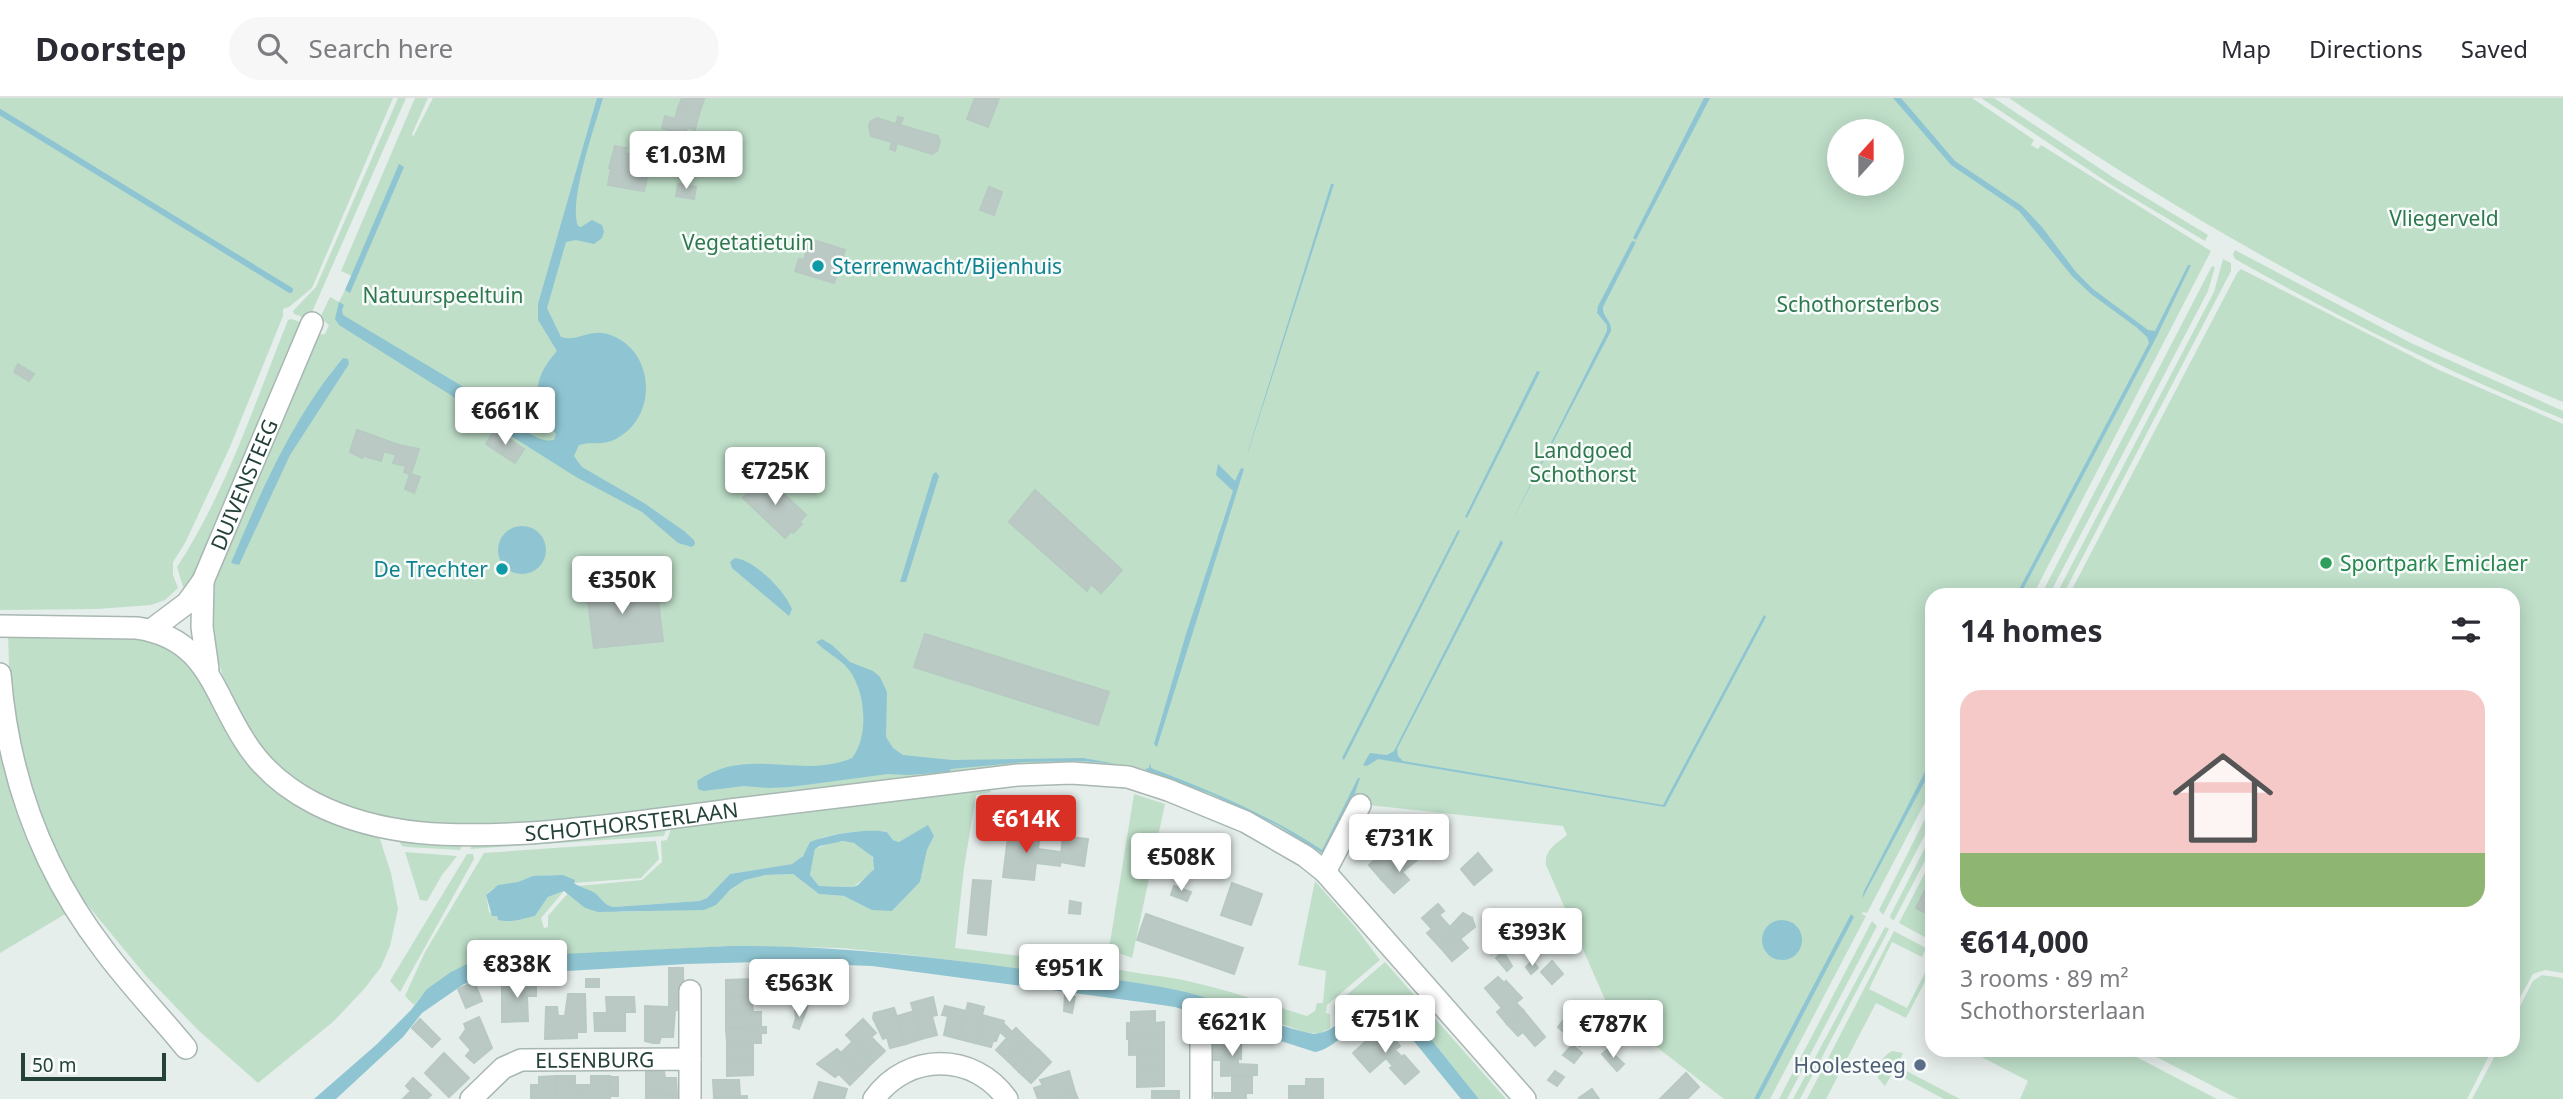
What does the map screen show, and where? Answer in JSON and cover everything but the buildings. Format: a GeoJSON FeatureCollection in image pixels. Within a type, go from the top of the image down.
{"type":"FeatureCollection","features":[{"type":"Feature","properties":{"kind":"street","name":"DUIVENSTEEG"},"geometry":{"type":"LineString","coordinates":[[151,630],[187,603],[203,581],[312,323]]}},
{"type":"Feature","properties":{"kind":"street"},"geometry":{"type":"LineString","coordinates":[[203,581],[202,628],[209,672]]}},
{"type":"Feature","properties":{"kind":"street","name":"SCHOTHORSTERLAAN"},"geometry":{"type":"LineString","coordinates":[[0,626],[151,630],[183,645],[209,672],[244,742],[273,776],[300,795],[329,810],[399,831],[438,836],[477,836],[590,829],[1018,775],[1099,774],[1128,777],[1168,790],[1246,822],[1305,856],[1325,872],[1525,1099]]}},
{"type":"Feature","properties":{"kind":"street"},"geometry":{"type":"LineString","coordinates":[[0,674],[2,703],[22,800],[60,884],[103,950],[186,1048]]}},
{"type":"Feature","properties":{"kind":"street"},"geometry":{"type":"LineString","coordinates":[[1325,872],[1360,805]]}},
{"type":"Feature","properties":{"kind":"street"},"geometry":{"type":"LineString","coordinates":[[690,991],[690,1099]]}},
{"type":"Feature","properties":{"kind":"street"},"geometry":{"type":"LineString","coordinates":[[1201,1040],[1201,1099]]}},
{"type":"Feature","properties":{"kind":"street","name":"ELSENBURG"},"geometry":{"type":"LineString","coordinates":[[471,1099],[503,1068],[521,1060],[690,1059]]}},
{"type":"Feature","properties":{"kind":"street"},"geometry":{"type":"LineString","coordinates":[[874,1099],[888,1083],[909,1069],[952,1063],[970,1068],[986,1077],[1007,1099]]}},
{"type":"Feature","properties":{"kind":"green space"},"geometry":{"type":"Polygon","coordinates":[[[0,98],[393,98],[312,288],[283,309],[283,316],[230,447],[185,543],[173,562],[173,575],[178,588],[165,600],[151,605],[97,609],[0,610],[0,98]]]}},
{"type":"Feature","properties":{"kind":"green space"},"geometry":{"type":"Polygon","coordinates":[[[398,98],[406,98],[309,319],[294,314],[293,311],[316,287],[398,98]]]}},
{"type":"Feature","properties":{"kind":"green space","name":"Landgoed Schothorst"},"geometry":{"type":"Polygon","coordinates":[[[415,98],[428,98],[413,137],[433,98],[1972,98],[2034,140],[2031,145],[2038,149],[2041,145],[2211,251],[2037,588],[1925,588],[1925,802],[1867,913],[1863,912],[1866,916],[1770,1099],[1724,1099],[1610,1011],[1546,865],[1549,851],[1567,835],[1563,826],[1359,804],[1327,859],[1125,771],[583,825],[421,828],[367,815],[304,788],[275,767],[248,733],[228,693],[212,640],[209,586],[316,335],[325,334],[329,325],[320,318],[330,297],[339,302],[352,276],[341,271],[415,98]]]}},
{"type":"Feature","properties":{"kind":"green space"},"geometry":{"type":"Polygon","coordinates":[[[1981,98],[1994,98],[2117,180],[2208,235],[2205,241],[2113,186],[1981,98]]]}},
{"type":"Feature","properties":{"kind":"green space","name":"Vliegerveld"},"geometry":{"type":"Polygon","coordinates":[[[2009,98],[2563,98],[2563,402],[2418,337],[2278,265],[2142,184],[2009,98]]]}},
{"type":"Feature","properties":{"kind":"green space"},"geometry":{"type":"Polygon","coordinates":[[[2235,250],[2411,343],[2563,411],[2563,419],[2438,364],[2315,303],[2235,259],[2235,250]]]}},
{"type":"Feature","properties":{"kind":"green space"},"geometry":{"type":"Polygon","coordinates":[[[2223,259],[2231,263],[2231,271],[2067,588],[2060,588],[2214,292],[2223,259]]]}},
{"type":"Feature","properties":{"kind":"green space"},"geometry":{"type":"Polygon","coordinates":[[[2212,266],[2215,267],[2208,291],[2053,588],[2045,588],[2212,266]]]}},
{"type":"Feature","properties":{"kind":"green space","name":"Sportpark Emiclaer"},"geometry":{"type":"Polygon","coordinates":[[[2241,269],[2439,370],[2563,424],[2563,973],[2545,970],[2533,974],[2520,997],[2520,588],[2073,588],[2241,269]]]}},
{"type":"Feature","properties":{"kind":"green space"},"geometry":{"type":"Polygon","coordinates":[[[288,320],[307,324],[209,553],[185,593],[177,567],[225,478],[288,320]]]}},
{"type":"Feature","properties":{"kind":"green space"},"geometry":{"type":"Polygon","coordinates":[[[8,634],[148,638],[187,657],[234,739],[379,836],[391,873],[398,909],[390,946],[381,967],[334,1021],[258,1083],[198,1030],[147,977],[70,884],[31,795],[10,698],[8,634]]]}},
{"type":"Feature","properties":{"kind":"green space"},"geometry":{"type":"Polygon","coordinates":[[[0,753],[14,806],[28,844],[67,913],[0,953],[0,753]]]}},
{"type":"Feature","properties":{"kind":"green space"},"geometry":{"type":"Polygon","coordinates":[[[988,786],[991,792],[976,795],[955,948],[1108,967],[1183,980],[1307,1016],[1315,1011],[1317,1003],[1323,1003],[1326,971],[1298,965],[1315,881],[1380,960],[1327,1005],[1330,1028],[1319,1034],[1304,1032],[1224,1003],[1177,990],[841,948],[729,946],[489,959],[447,975],[414,1005],[405,996],[425,952],[484,853],[656,841],[659,859],[641,878],[574,883],[560,876],[545,876],[500,886],[486,895],[489,912],[512,920],[535,916],[548,897],[564,891],[541,918],[544,928],[548,927],[548,916],[568,893],[585,908],[622,912],[704,909],[745,880],[766,875],[793,874],[819,894],[844,896],[865,905],[892,911],[920,882],[927,850],[934,836],[916,833],[899,842],[893,840],[887,832],[881,831],[850,832],[821,838],[792,864],[730,874],[707,898],[699,901],[613,907],[578,886],[642,880],[662,862],[661,841],[667,840],[673,823],[988,786]]]}},
{"type":"Feature","properties":{"kind":"green space"},"geometry":{"type":"Polygon","coordinates":[[[1134,794],[1165,804],[1132,958],[1109,949],[1134,794]]]}},
{"type":"Feature","properties":{"kind":"green space"},"geometry":{"type":"Polygon","coordinates":[[[1925,819],[1925,834],[1883,915],[1879,910],[1925,819]]]}},
{"type":"Feature","properties":{"kind":"green space"},"geometry":{"type":"Polygon","coordinates":[[[668,824],[664,836],[470,849],[473,845],[668,824]]]}},
{"type":"Feature","properties":{"kind":"green space"},"geometry":{"type":"Polygon","coordinates":[[[395,835],[464,842],[460,850],[407,847],[402,846],[395,835]]]}},
{"type":"Feature","properties":{"kind":"green space"},"geometry":{"type":"Polygon","coordinates":[[[847,841],[857,844],[872,857],[875,865],[871,874],[853,887],[819,886],[810,875],[815,849],[833,842],[847,841]]]}},
{"type":"Feature","properties":{"kind":"green space"},"geometry":{"type":"Polygon","coordinates":[[[1925,848],[1925,860],[1894,920],[1890,916],[1925,848]]]}},
{"type":"Feature","properties":{"kind":"green space"},"geometry":{"type":"Polygon","coordinates":[[[405,852],[457,856],[427,901],[420,900],[405,852]]]}},
{"type":"Feature","properties":{"kind":"green space"},"geometry":{"type":"Polygon","coordinates":[[[467,854],[473,854],[474,859],[400,992],[390,981],[467,854]]]}},
{"type":"Feature","properties":{"kind":"green space"},"geometry":{"type":"Polygon","coordinates":[[[1925,873],[1925,937],[1899,923],[1925,873]]]}},
{"type":"Feature","properties":{"kind":"green space"},"geometry":{"type":"Polygon","coordinates":[[[1872,921],[1877,926],[1787,1099],[1779,1099],[1872,921]]]}},
{"type":"Feature","properties":{"kind":"green space"},"geometry":{"type":"Polygon","coordinates":[[[1885,927],[1889,929],[1800,1099],[1793,1099],[1885,927]]]}},
{"type":"Feature","properties":{"kind":"green space"},"geometry":{"type":"Polygon","coordinates":[[[1894,931],[1925,947],[1922,957],[1892,942],[1869,989],[1907,1008],[1925,973],[1925,981],[1906,1018],[1876,1003],[1826,1099],[1807,1099],[1894,931]]]}},
{"type":"Feature","properties":{"kind":"green space"},"geometry":{"type":"Polygon","coordinates":[[[1385,962],[1506,1099],[1479,1099],[1401,1002],[1390,997],[1381,996],[1365,1001],[1335,1025],[1334,1006],[1385,962]]]}},
{"type":"Feature","properties":{"kind":"green space"},"geometry":{"type":"Polygon","coordinates":[[[2542,975],[2563,978],[2563,1099],[2472,1099],[2494,1057],[2520,1057],[2520,1006],[2533,981],[2542,975]]]}},
{"type":"Feature","properties":{"kind":"green space"},"geometry":{"type":"Polygon","coordinates":[[[1892,1051],[1903,1053],[1897,1066],[1960,1099],[1944,1099],[1893,1072],[1885,1086],[1878,1078],[1878,1070],[1883,1059],[1892,1051]]]}},
{"type":"Feature","properties":{"kind":"green space"},"geometry":{"type":"Polygon","coordinates":[[[1982,1057],[2136,1057],[2217,1099],[2020,1099],[2028,1081],[1982,1057]]]}},
{"type":"Feature","properties":{"kind":"green space"},"geometry":{"type":"Polygon","coordinates":[[[2157,1057],[2488,1057],[2467,1099],[2238,1099],[2157,1057]]]}},
{"type":"Feature","properties":{"kind":"water"},"geometry":{"type":"Polygon","coordinates":[[[597,98],[603,98],[579,182],[576,215],[578,226],[581,227],[592,220],[602,225],[604,232],[602,238],[594,244],[576,240],[566,242],[547,308],[561,337],[605,333],[627,345],[644,371],[646,386],[639,417],[629,429],[611,441],[579,445],[574,456],[582,467],[644,503],[684,531],[694,540],[692,547],[678,543],[642,512],[576,477],[492,424],[487,414],[473,409],[339,325],[335,319],[339,302],[344,305],[343,315],[477,395],[479,402],[496,413],[500,411],[533,435],[554,440],[556,434],[543,412],[538,392],[542,372],[557,351],[538,320],[538,304],[597,98]]]}},
{"type":"Feature","properties":{"kind":"water"},"geometry":{"type":"Polygon","coordinates":[[[1704,98],[1710,98],[1636,240],[1633,238],[1704,98]]]}},
{"type":"Feature","properties":{"kind":"water"},"geometry":{"type":"Polygon","coordinates":[[[1893,98],[1901,98],[1955,161],[2022,206],[2093,289],[2148,330],[2155,331],[2188,265],[2191,265],[2156,338],[2024,588],[2020,588],[2149,343],[2147,337],[2136,327],[2091,294],[2072,276],[2019,211],[1951,165],[1893,98]]]}},
{"type":"Feature","properties":{"kind":"water"},"geometry":{"type":"Polygon","coordinates":[[[399,164],[404,167],[350,293],[345,290],[399,164]]]}},
{"type":"Feature","properties":{"kind":"water"},"geometry":{"type":"Polygon","coordinates":[[[1331,184],[1334,184],[1248,452],[1248,451],[1331,184]]]}},
{"type":"Feature","properties":{"kind":"water"},"geometry":{"type":"Polygon","coordinates":[[[1632,241],[1636,242],[1603,307],[1611,331],[1512,521],[1607,331],[1607,325],[1597,313],[1598,306],[1632,241]]]}},
{"type":"Feature","properties":{"kind":"water"},"geometry":{"type":"Polygon","coordinates":[[[343,358],[348,359],[349,364],[290,455],[239,565],[231,563],[279,456],[308,406],[343,358]]]}},
{"type":"Feature","properties":{"kind":"water"},"geometry":{"type":"Polygon","coordinates":[[[1537,371],[1540,372],[1467,518],[1465,517],[1537,371]]]}},
{"type":"Feature","properties":{"kind":"water"},"geometry":{"type":"Polygon","coordinates":[[[1218,464],[1235,481],[1241,468],[1244,469],[1157,747],[1154,744],[1186,634],[1233,491],[1216,475],[1218,464]]]}},
{"type":"Feature","properties":{"kind":"water"},"geometry":{"type":"Polygon","coordinates":[[[936,472],[939,476],[906,582],[900,582],[933,474],[936,472]]]}},
{"type":"Feature","properties":{"kind":"water"},"geometry":{"type":"Polygon","coordinates":[[[522,526],[539,533],[546,550],[539,567],[522,574],[505,567],[498,550],[505,533],[522,526]]]}},
{"type":"Feature","properties":{"kind":"water"},"geometry":{"type":"Polygon","coordinates":[[[1458,530],[1460,531],[1344,760],[1342,758],[1458,530]]]}},
{"type":"Feature","properties":{"kind":"water"},"geometry":{"type":"Polygon","coordinates":[[[1501,540],[1503,543],[1397,749],[1398,756],[1403,761],[1663,805],[1764,615],[1766,617],[1665,807],[1378,759],[1367,766],[1363,765],[1370,753],[1387,755],[1394,751],[1501,540]]]}},
{"type":"Feature","properties":{"kind":"water"},"geometry":{"type":"Polygon","coordinates":[[[735,558],[760,570],[776,585],[792,609],[789,616],[732,568],[730,562],[735,558]]]}},
{"type":"Feature","properties":{"kind":"water"},"geometry":{"type":"Polygon","coordinates":[[[822,639],[850,662],[873,671],[880,677],[887,692],[886,737],[893,748],[903,755],[952,760],[1083,758],[1117,764],[1082,761],[1025,762],[951,769],[950,772],[888,774],[790,787],[744,786],[703,791],[698,789],[697,781],[735,765],[814,766],[852,758],[863,727],[859,690],[849,670],[816,642],[822,639]]]}},
{"type":"Feature","properties":{"kind":"water"},"geometry":{"type":"Polygon","coordinates":[[[1150,763],[1151,768],[1239,804],[1281,826],[1322,850],[1360,778],[1325,855],[1277,825],[1211,794],[1149,772],[1145,769],[1149,768],[1150,763]]]}},
{"type":"Feature","properties":{"kind":"water"},"geometry":{"type":"Polygon","coordinates":[[[1925,772],[1925,781],[1862,899],[1925,772]]]}},
{"type":"Feature","properties":{"kind":"water"},"geometry":{"type":"Polygon","coordinates":[[[928,825],[934,836],[927,850],[920,882],[892,911],[872,910],[844,896],[819,894],[793,874],[766,875],[745,880],[730,890],[716,905],[704,910],[598,912],[585,908],[564,891],[548,897],[535,916],[504,921],[492,916],[486,895],[498,885],[533,876],[563,875],[575,880],[574,883],[595,893],[613,907],[699,901],[707,898],[730,874],[792,864],[803,856],[810,842],[818,839],[838,834],[878,831],[887,832],[893,840],[899,842],[928,825]],[[843,841],[815,849],[810,875],[819,886],[853,887],[874,869],[873,857],[854,843],[843,841]]]}},
{"type":"Feature","properties":{"kind":"water"},"geometry":{"type":"Polygon","coordinates":[[[1851,914],[1854,917],[1759,1099],[1754,1099],[1851,914]]]}},
{"type":"Feature","properties":{"kind":"water"},"geometry":{"type":"Polygon","coordinates":[[[1782,920],[1790,921],[1796,926],[1801,932],[1801,948],[1796,954],[1790,959],[1782,960],[1774,959],[1768,954],[1763,948],[1762,940],[1763,932],[1768,926],[1774,921],[1782,920]]]}},
{"type":"Feature","properties":{"kind":"water"},"geometry":{"type":"Polygon","coordinates":[[[729,946],[880,953],[1141,984],[1194,994],[1279,1025],[1314,1034],[1337,1025],[1365,1001],[1375,997],[1387,997],[1401,1002],[1479,1099],[1461,1099],[1391,1013],[1381,1011],[1362,1019],[1335,1043],[1315,1052],[1175,1007],[872,966],[760,962],[499,975],[464,984],[422,1013],[403,1037],[336,1099],[314,1099],[376,1045],[411,1010],[427,989],[471,962],[562,954],[729,946]]]}},
{"type":"Feature","properties":{"kind":"waterway"},"geometry":{"type":"LineString","coordinates":[[0,112],[290,290]]}},
{"type":"Feature","properties":{"kind":"place","name":"Sterrenwacht/Bijenhuis"},"geometry":{"type":"Point","coordinates":[818,266]}},
{"type":"Feature","properties":{"kind":"place","name":"Sportpark Emiclaer"},"geometry":{"type":"Point","coordinates":[2326,563]}},
{"type":"Feature","properties":{"kind":"place","name":"De Trechter"},"geometry":{"type":"Point","coordinates":[502,569]}},
{"type":"Feature","properties":{"kind":"place","name":"Hoolesteeg"},"geometry":{"type":"Point","coordinates":[1920,1065]}},
{"type":"Feature","properties":{"kind":"park label","name":"Vegetatietuin"},"geometry":{"type":"Point","coordinates":[748,242]}},
{"type":"Feature","properties":{"kind":"park label","name":"Natuurspeeltuin"},"geometry":{"type":"Point","coordinates":[443,295]}},
{"type":"Feature","properties":{"kind":"park label","name":"Schothorsterbos"},"geometry":{"type":"Point","coordinates":[1858,304]}}]}
